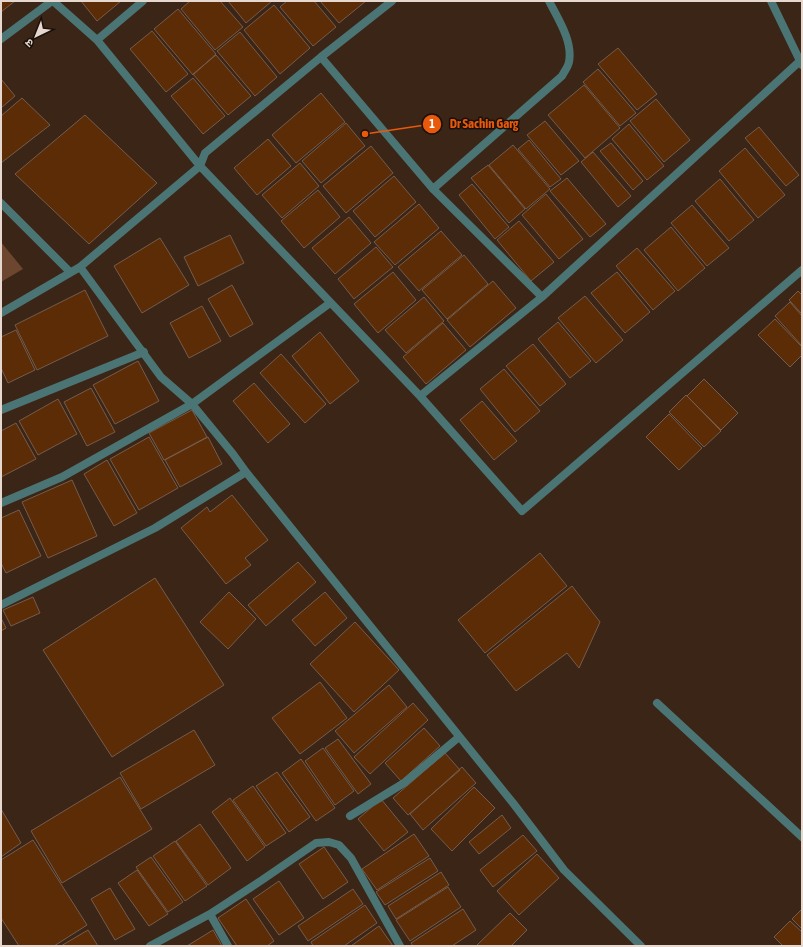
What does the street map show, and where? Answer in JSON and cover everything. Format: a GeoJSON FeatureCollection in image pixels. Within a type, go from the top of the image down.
{"type":"FeatureCollection","features":[{"type":"Feature","properties":{"kind":"street"},"geometry":{"type":"LineString","coordinates":[[1,39],[52,1],[97,40],[200,166],[420,396],[522,511],[802,270]]}},
{"type":"Feature","properties":{"kind":"street"},"geometry":{"type":"LineString","coordinates":[[97,40],[143,1]]}},
{"type":"Feature","properties":{"kind":"street"},"geometry":{"type":"LineString","coordinates":[[1,313],[80,267],[200,166],[205,153],[321,57],[392,1]]}},
{"type":"Feature","properties":{"kind":"street"},"geometry":{"type":"LineString","coordinates":[[433,189],[562,76],[569,63],[569,49],[565,34],[549,1]]}},
{"type":"Feature","properties":{"kind":"street"},"geometry":{"type":"LineString","coordinates":[[420,396],[542,297],[801,63],[771,1]]}},
{"type":"Feature","properties":{"kind":"street"},"geometry":{"type":"LineString","coordinates":[[321,57],[433,189],[542,297]]}},
{"type":"Feature","properties":{"kind":"street"},"geometry":{"type":"LineString","coordinates":[[1,203],[70,272]]}},
{"type":"Feature","properties":{"kind":"street"},"geometry":{"type":"LineString","coordinates":[[80,267],[161,377],[192,404],[234,454],[246,472],[513,803],[564,870],[641,946]]}},
{"type":"Feature","properties":{"kind":"street"},"geometry":{"type":"LineString","coordinates":[[1,503],[62,477],[192,404],[330,303]]}},
{"type":"Feature","properties":{"kind":"street"},"geometry":{"type":"LineString","coordinates":[[1,410],[144,352]]}},
{"type":"Feature","properties":{"kind":"street"},"geometry":{"type":"LineString","coordinates":[[1,605],[155,528],[246,472]]}},
{"type":"Feature","properties":{"kind":"street"},"geometry":{"type":"LineString","coordinates":[[657,703],[802,837]]}},
{"type":"Feature","properties":{"kind":"street"},"geometry":{"type":"LineString","coordinates":[[350,816],[404,783],[459,737]]}},
{"type":"Feature","properties":{"kind":"street"},"geometry":{"type":"LineString","coordinates":[[150,946],[210,914],[316,843],[329,842],[339,845],[351,858],[400,946]]}},
{"type":"Feature","properties":{"kind":"street"},"geometry":{"type":"LineString","coordinates":[[210,914],[228,946]]}},
{"type":"Feature","properties":{"kind":"shaded area"},"geometry":{"type":"Polygon","coordinates":[[[1,242],[23,269],[1,282],[1,242]]]}},
{"type":"Feature","properties":{"kind":"building"},"geometry":{"type":"Polygon","coordinates":[[[1,1],[15,1],[1,12],[1,1]]]}},
{"type":"Feature","properties":{"kind":"building"},"geometry":{"type":"Polygon","coordinates":[[[81,1],[121,1],[97,21],[81,1]]]}},
{"type":"Feature","properties":{"kind":"building"},"geometry":{"type":"Polygon","coordinates":[[[190,1],[220,1],[243,27],[215,50],[181,9],[190,1]]]}},
{"type":"Feature","properties":{"kind":"building"},"geometry":{"type":"Polygon","coordinates":[[[228,1],[272,1],[246,23],[228,1]]]}},
{"type":"Feature","properties":{"kind":"building"},"geometry":{"type":"Polygon","coordinates":[[[287,1],[314,1],[336,27],[313,46],[280,7],[287,1]]]}},
{"type":"Feature","properties":{"kind":"building"},"geometry":{"type":"Polygon","coordinates":[[[320,1],[366,1],[339,23],[320,1]]]}},
{"type":"Feature","properties":{"kind":"building"},"geometry":{"type":"Polygon","coordinates":[[[274,5],[310,48],[280,74],[244,30],[274,5]]]}},
{"type":"Feature","properties":{"kind":"building"},"geometry":{"type":"Polygon","coordinates":[[[178,9],[216,54],[193,75],[154,29],[178,9]]]}},
{"type":"Feature","properties":{"kind":"building"},"geometry":{"type":"Polygon","coordinates":[[[152,31],[188,74],[166,92],[130,49],[152,31]]]}},
{"type":"Feature","properties":{"kind":"building"},"geometry":{"type":"Polygon","coordinates":[[[240,32],[277,77],[255,96],[217,51],[240,32]]]}},
{"type":"Feature","properties":{"kind":"building"},"geometry":{"type":"Polygon","coordinates":[[[618,48],[657,94],[637,110],[598,64],[618,48]]]}},
{"type":"Feature","properties":{"kind":"building"},"geometry":{"type":"Polygon","coordinates":[[[216,55],[251,96],[228,115],[193,74],[216,55]]]}},
{"type":"Feature","properties":{"kind":"building"},"geometry":{"type":"Polygon","coordinates":[[[598,69],[636,113],[620,126],[583,82],[598,69]]]}},
{"type":"Feature","properties":{"kind":"building"},"geometry":{"type":"Polygon","coordinates":[[[193,78],[225,116],[203,134],[171,96],[193,78]]]}},
{"type":"Feature","properties":{"kind":"building"},"geometry":{"type":"Polygon","coordinates":[[[1,79],[15,96],[1,108],[1,79]]]}},
{"type":"Feature","properties":{"kind":"building"},"geometry":{"type":"Polygon","coordinates":[[[584,85],[620,128],[585,158],[548,115],[584,85]]]}},
{"type":"Feature","properties":{"kind":"building"},"geometry":{"type":"Polygon","coordinates":[[[321,93],[345,122],[296,163],[272,135],[321,93]]]}},
{"type":"Feature","properties":{"kind":"building"},"geometry":{"type":"Polygon","coordinates":[[[22,98],[50,125],[1,163],[1,116],[22,98]]]}},
{"type":"Feature","properties":{"kind":"building"},"geometry":{"type":"Polygon","coordinates":[[[656,99],[690,140],[664,162],[630,121],[656,99]]]}},
{"type":"Feature","properties":{"kind":"building"},"geometry":{"type":"Polygon","coordinates":[[[85,115],[157,183],[89,244],[15,174],[85,115]]]}},
{"type":"Feature","properties":{"kind":"building"},"geometry":{"type":"Polygon","coordinates":[[[545,121],[579,161],[561,175],[527,135],[545,121]]]}},
{"type":"Feature","properties":{"kind":"building"},"geometry":{"type":"Polygon","coordinates":[[[346,123],[365,146],[321,183],[302,161],[346,123]]]}},
{"type":"Feature","properties":{"kind":"building"},"geometry":{"type":"Polygon","coordinates":[[[629,124],[664,166],[647,180],[612,139],[629,124]]]}},
{"type":"Feature","properties":{"kind":"building"},"geometry":{"type":"Polygon","coordinates":[[[759,127],[799,175],[786,186],[745,138],[759,127]]]}},
{"type":"Feature","properties":{"kind":"building"},"geometry":{"type":"Polygon","coordinates":[[[268,139],[291,166],[257,195],[234,168],[268,139]]]}},
{"type":"Feature","properties":{"kind":"building"},"geometry":{"type":"Polygon","coordinates":[[[529,140],[561,179],[550,187],[518,149],[529,140]]]}},
{"type":"Feature","properties":{"kind":"building"},"geometry":{"type":"Polygon","coordinates":[[[611,143],[643,181],[633,190],[600,151],[611,143]]]}},
{"type":"Feature","properties":{"kind":"building"},"geometry":{"type":"Polygon","coordinates":[[[513,145],[550,189],[526,209],[489,165],[513,145]]]}},
{"type":"Feature","properties":{"kind":"building"},"geometry":{"type":"Polygon","coordinates":[[[371,146],[393,173],[346,213],[323,186],[371,146]]]}},
{"type":"Feature","properties":{"kind":"building"},"geometry":{"type":"Polygon","coordinates":[[[745,148],[785,195],[758,218],[719,171],[745,148]]]}},
{"type":"Feature","properties":{"kind":"building"},"geometry":{"type":"Polygon","coordinates":[[[593,152],[631,196],[618,207],[581,162],[593,152]]]}},
{"type":"Feature","properties":{"kind":"building"},"geometry":{"type":"Polygon","coordinates":[[[300,163],[319,186],[282,218],[262,195],[300,163]]]}},
{"type":"Feature","properties":{"kind":"building"},"geometry":{"type":"Polygon","coordinates":[[[488,165],[525,209],[509,223],[471,178],[488,165]]]}},
{"type":"Feature","properties":{"kind":"building"},"geometry":{"type":"Polygon","coordinates":[[[394,176],[416,202],[375,237],[353,211],[394,176]]]}},
{"type":"Feature","properties":{"kind":"building"},"geometry":{"type":"Polygon","coordinates":[[[567,178],[606,224],[590,237],[550,191],[567,178]]]}},
{"type":"Feature","properties":{"kind":"building"},"geometry":{"type":"Polygon","coordinates":[[[720,179],[754,220],[729,241],[695,201],[720,179]]]}},
{"type":"Feature","properties":{"kind":"building"},"geometry":{"type":"Polygon","coordinates":[[[472,184],[509,227],[495,239],[459,195],[472,184]]]}},
{"type":"Feature","properties":{"kind":"building"},"geometry":{"type":"Polygon","coordinates":[[[318,190],[340,217],[304,248],[281,221],[318,190]]]}},
{"type":"Feature","properties":{"kind":"building"},"geometry":{"type":"Polygon","coordinates":[[[546,194],[583,239],[559,259],[522,215],[546,194]]]}},
{"type":"Feature","properties":{"kind":"building"},"geometry":{"type":"Polygon","coordinates":[[[419,204],[439,228],[395,265],[374,242],[419,204]]]}},
{"type":"Feature","properties":{"kind":"building"},"geometry":{"type":"Polygon","coordinates":[[[692,205],[729,248],[707,266],[671,223],[692,205]]]}},
{"type":"Feature","properties":{"kind":"building"},"geometry":{"type":"Polygon","coordinates":[[[349,217],[371,243],[335,274],[312,248],[349,217]]]}},
{"type":"Feature","properties":{"kind":"building"},"geometry":{"type":"Polygon","coordinates":[[[519,221],[554,262],[531,281],[497,240],[519,221]]]}},
{"type":"Feature","properties":{"kind":"building"},"geometry":{"type":"Polygon","coordinates":[[[671,227],[705,268],[678,291],[644,250],[671,227]]]}},
{"type":"Feature","properties":{"kind":"building"},"geometry":{"type":"Polygon","coordinates":[[[441,231],[462,255],[419,291],[398,267],[441,231]]]}},
{"type":"Feature","properties":{"kind":"building"},"geometry":{"type":"Polygon","coordinates":[[[230,235],[244,263],[198,286],[184,257],[230,235]]]}},
{"type":"Feature","properties":{"kind":"building"},"geometry":{"type":"Polygon","coordinates":[[[160,238],[189,285],[142,313],[114,266],[160,238]]]}},
{"type":"Feature","properties":{"kind":"building"},"geometry":{"type":"Polygon","coordinates":[[[376,247],[393,267],[354,299],[338,279],[376,247]]]}},
{"type":"Feature","properties":{"kind":"building"},"geometry":{"type":"Polygon","coordinates":[[[637,248],[675,291],[653,310],[616,266],[637,248]]]}},
{"type":"Feature","properties":{"kind":"building"},"geometry":{"type":"Polygon","coordinates":[[[464,255],[488,284],[447,319],[422,290],[464,255]]]}},
{"type":"Feature","properties":{"kind":"building"},"geometry":{"type":"Polygon","coordinates":[[[393,272],[416,300],[378,333],[354,304],[393,272]]]}},
{"type":"Feature","properties":{"kind":"building"},"geometry":{"type":"Polygon","coordinates":[[[617,272],[650,312],[625,333],[591,293],[617,272]]]}},
{"type":"Feature","properties":{"kind":"building"},"geometry":{"type":"Polygon","coordinates":[[[493,281],[516,308],[470,347],[447,320],[493,281]]]}},
{"type":"Feature","properties":{"kind":"building"},"geometry":{"type":"Polygon","coordinates":[[[232,285],[253,324],[230,337],[208,299],[232,285]]]}},
{"type":"Feature","properties":{"kind":"building"},"geometry":{"type":"Polygon","coordinates":[[[85,290],[108,336],[37,370],[15,325],[85,290]]]}},
{"type":"Feature","properties":{"kind":"building"},"geometry":{"type":"Polygon","coordinates":[[[798,291],[802,295],[802,314],[789,300],[798,291]]]}},
{"type":"Feature","properties":{"kind":"building"},"geometry":{"type":"Polygon","coordinates":[[[585,296],[623,340],[596,363],[558,318],[585,296]]]}},
{"type":"Feature","properties":{"kind":"building"},"geometry":{"type":"Polygon","coordinates":[[[424,297],[444,321],[406,353],[385,330],[424,297]]]}},
{"type":"Feature","properties":{"kind":"building"},"geometry":{"type":"Polygon","coordinates":[[[790,302],[802,316],[802,346],[775,316],[790,302]]]}},
{"type":"Feature","properties":{"kind":"building"},"geometry":{"type":"Polygon","coordinates":[[[202,306],[221,341],[189,358],[170,323],[202,306]]]}},
{"type":"Feature","properties":{"kind":"building"},"geometry":{"type":"Polygon","coordinates":[[[775,319],[802,347],[802,355],[790,367],[758,335],[775,319]]]}},
{"type":"Feature","properties":{"kind":"building"},"geometry":{"type":"Polygon","coordinates":[[[558,322],[591,361],[570,378],[538,339],[558,322]]]}},
{"type":"Feature","properties":{"kind":"building"},"geometry":{"type":"Polygon","coordinates":[[[443,323],[466,350],[426,384],[403,357],[443,323]]]}},
{"type":"Feature","properties":{"kind":"building"},"geometry":{"type":"Polygon","coordinates":[[[16,330],[35,370],[8,383],[1,368],[1,337],[16,330]]]}},
{"type":"Feature","properties":{"kind":"building"},"geometry":{"type":"Polygon","coordinates":[[[320,332],[359,381],[330,404],[292,356],[320,332]]]}},
{"type":"Feature","properties":{"kind":"building"},"geometry":{"type":"Polygon","coordinates":[[[533,344],[566,384],[540,406],[506,366],[533,344]]]}},
{"type":"Feature","properties":{"kind":"building"},"geometry":{"type":"Polygon","coordinates":[[[281,354],[326,404],[305,423],[260,373],[281,354]]]}},
{"type":"Feature","properties":{"kind":"building"},"geometry":{"type":"Polygon","coordinates":[[[138,361],[159,401],[115,424],[93,385],[138,361]]]}},
{"type":"Feature","properties":{"kind":"building"},"geometry":{"type":"Polygon","coordinates":[[[504,369],[540,411],[515,432],[480,389],[504,369]]]}},
{"type":"Feature","properties":{"kind":"building"},"geometry":{"type":"Polygon","coordinates":[[[704,379],[738,413],[721,430],[687,396],[704,379]]]}},
{"type":"Feature","properties":{"kind":"building"},"geometry":{"type":"Polygon","coordinates":[[[254,383],[290,424],[268,443],[233,401],[254,383]]]}},
{"type":"Feature","properties":{"kind":"building"},"geometry":{"type":"Polygon","coordinates":[[[91,388],[115,432],[87,446],[64,402],[91,388]]]}},
{"type":"Feature","properties":{"kind":"building"},"geometry":{"type":"Polygon","coordinates":[[[686,395],[721,431],[704,447],[669,412],[686,395]]]}},
{"type":"Feature","properties":{"kind":"building"},"geometry":{"type":"Polygon","coordinates":[[[58,399],[77,434],[38,455],[19,421],[58,399]]]}},
{"type":"Feature","properties":{"kind":"building"},"geometry":{"type":"Polygon","coordinates":[[[482,401],[517,441],[494,460],[460,420],[482,401]]]}},
{"type":"Feature","properties":{"kind":"building"},"geometry":{"type":"Polygon","coordinates":[[[192,410],[207,437],[164,460],[149,433],[192,410]]]}},
{"type":"Feature","properties":{"kind":"building"},"geometry":{"type":"Polygon","coordinates":[[[669,414],[702,448],[679,470],[646,437],[669,414]]]}},
{"type":"Feature","properties":{"kind":"building"},"geometry":{"type":"Polygon","coordinates":[[[16,423],[36,459],[1,477],[1,431],[16,423]]]}},
{"type":"Feature","properties":{"kind":"building"},"geometry":{"type":"Polygon","coordinates":[[[149,437],[178,488],[139,510],[110,459],[149,437]]]}},
{"type":"Feature","properties":{"kind":"building"},"geometry":{"type":"Polygon","coordinates":[[[208,437],[222,464],[180,487],[165,460],[208,437]]]}},
{"type":"Feature","properties":{"kind":"building"},"geometry":{"type":"Polygon","coordinates":[[[107,460],[137,513],[114,526],[84,474],[107,460]]]}},
{"type":"Feature","properties":{"kind":"building"},"geometry":{"type":"Polygon","coordinates":[[[72,480],[97,536],[48,558],[22,502],[72,480]]]}},
{"type":"Feature","properties":{"kind":"building"},"geometry":{"type":"Polygon","coordinates":[[[232,495],[268,540],[245,558],[251,565],[226,584],[181,528],[207,507],[210,512],[232,495]]]}},
{"type":"Feature","properties":{"kind":"building"},"geometry":{"type":"Polygon","coordinates":[[[19,510],[41,556],[6,573],[1,563],[1,518],[19,510]]]}},
{"type":"Feature","properties":{"kind":"building"},"geometry":{"type":"Polygon","coordinates":[[[540,553],[567,586],[485,653],[458,620],[540,553]]]}},
{"type":"Feature","properties":{"kind":"building"},"geometry":{"type":"Polygon","coordinates":[[[298,562],[316,582],[266,626],[248,605],[298,562]]]}},
{"type":"Feature","properties":{"kind":"building"},"geometry":{"type":"Polygon","coordinates":[[[155,578],[224,685],[112,757],[43,650],[155,578]]]}},
{"type":"Feature","properties":{"kind":"building"},"geometry":{"type":"Polygon","coordinates":[[[572,586],[600,622],[579,668],[567,653],[516,691],[487,655],[572,586]]]}},
{"type":"Feature","properties":{"kind":"building"},"geometry":{"type":"Polygon","coordinates":[[[229,592],[256,619],[228,649],[200,622],[229,592]]]}},
{"type":"Feature","properties":{"kind":"building"},"geometry":{"type":"Polygon","coordinates":[[[325,592],[347,618],[315,646],[292,620],[325,592]]]}},
{"type":"Feature","properties":{"kind":"building"},"geometry":{"type":"Polygon","coordinates":[[[33,597],[40,613],[11,626],[3,610],[33,597]]]}},
{"type":"Feature","properties":{"kind":"building"},"geometry":{"type":"Polygon","coordinates":[[[1,618],[6,628],[1,631],[1,618]]]}},
{"type":"Feature","properties":{"kind":"building"},"geometry":{"type":"Polygon","coordinates":[[[355,622],[399,670],[354,712],[310,664],[355,622]]]}},
{"type":"Feature","properties":{"kind":"building"},"geometry":{"type":"Polygon","coordinates":[[[320,682],[347,718],[300,754],[272,718],[320,682]]]}},
{"type":"Feature","properties":{"kind":"building"},"geometry":{"type":"Polygon","coordinates":[[[389,685],[407,707],[354,753],[335,731],[389,685]]]}},
{"type":"Feature","properties":{"kind":"building"},"geometry":{"type":"Polygon","coordinates":[[[413,703],[428,720],[370,774],[354,757],[413,703]]]}},
{"type":"Feature","properties":{"kind":"building"},"geometry":{"type":"Polygon","coordinates":[[[424,728],[440,746],[401,781],[385,763],[424,728]]]}},
{"type":"Feature","properties":{"kind":"building"},"geometry":{"type":"Polygon","coordinates":[[[194,730],[215,765],[141,809],[120,773],[194,730]]]}},
{"type":"Feature","properties":{"kind":"building"},"geometry":{"type":"Polygon","coordinates":[[[338,739],[371,784],[358,794],[325,748],[338,739]]]}},
{"type":"Feature","properties":{"kind":"building"},"geometry":{"type":"Polygon","coordinates":[[[323,748],[354,791],[335,805],[305,761],[323,748]]]}},
{"type":"Feature","properties":{"kind":"building"},"geometry":{"type":"Polygon","coordinates":[[[445,753],[460,770],[408,815],[393,798],[445,753]]]}},
{"type":"Feature","properties":{"kind":"building"},"geometry":{"type":"Polygon","coordinates":[[[301,759],[335,808],[316,821],[282,773],[301,759]]]}},
{"type":"Feature","properties":{"kind":"building"},"geometry":{"type":"Polygon","coordinates":[[[462,767],[476,783],[423,830],[410,814],[462,767]]]}},
{"type":"Feature","properties":{"kind":"building"},"geometry":{"type":"Polygon","coordinates":[[[277,772],[310,817],[289,832],[256,786],[277,772]]]}},
{"type":"Feature","properties":{"kind":"building"},"geometry":{"type":"Polygon","coordinates":[[[120,777],[152,829],[62,883],[31,831],[120,777]]]}},
{"type":"Feature","properties":{"kind":"building"},"geometry":{"type":"Polygon","coordinates":[[[253,786],[286,833],[266,846],[233,800],[253,786]]]}},
{"type":"Feature","properties":{"kind":"building"},"geometry":{"type":"Polygon","coordinates":[[[474,787],[495,808],[452,851],[431,829],[474,787]]]}},
{"type":"Feature","properties":{"kind":"building"},"geometry":{"type":"Polygon","coordinates":[[[230,798],[265,847],[247,861],[212,812],[230,798]]]}},
{"type":"Feature","properties":{"kind":"building"},"geometry":{"type":"Polygon","coordinates":[[[381,799],[408,832],[384,851],[358,819],[381,799]]]}},
{"type":"Feature","properties":{"kind":"building"},"geometry":{"type":"Polygon","coordinates":[[[1,809],[21,843],[1,857],[1,809]]]}},
{"type":"Feature","properties":{"kind":"building"},"geometry":{"type":"Polygon","coordinates":[[[502,815],[511,828],[479,854],[469,842],[502,815]]]}},
{"type":"Feature","properties":{"kind":"building"},"geometry":{"type":"Polygon","coordinates":[[[200,824],[231,868],[208,885],[176,841],[200,824]]]}},
{"type":"Feature","properties":{"kind":"building"},"geometry":{"type":"Polygon","coordinates":[[[414,834],[429,856],[377,890],[362,869],[414,834]]]}},
{"type":"Feature","properties":{"kind":"building"},"geometry":{"type":"Polygon","coordinates":[[[523,835],[537,851],[493,887],[480,870],[523,835]]]}},
{"type":"Feature","properties":{"kind":"building"},"geometry":{"type":"Polygon","coordinates":[[[33,840],[87,925],[54,946],[19,946],[1,918],[1,860],[33,840]]]}},
{"type":"Feature","properties":{"kind":"building"},"geometry":{"type":"Polygon","coordinates":[[[175,841],[207,886],[185,901],[153,856],[175,841]]]}},
{"type":"Feature","properties":{"kind":"building"},"geometry":{"type":"Polygon","coordinates":[[[324,847],[348,882],[323,899],[299,864],[324,847]]]}},
{"type":"Feature","properties":{"kind":"building"},"geometry":{"type":"Polygon","coordinates":[[[537,854],[559,878],[519,915],[497,891],[537,854]]]}},
{"type":"Feature","properties":{"kind":"building"},"geometry":{"type":"Polygon","coordinates":[[[151,857],[183,902],[168,912],[136,867],[151,857]]]}},
{"type":"Feature","properties":{"kind":"building"},"geometry":{"type":"Polygon","coordinates":[[[430,858],[438,871],[385,905],[376,892],[430,858]]]}},
{"type":"Feature","properties":{"kind":"building"},"geometry":{"type":"Polygon","coordinates":[[[137,870],[168,914],[149,926],[118,883],[137,870]]]}},
{"type":"Feature","properties":{"kind":"building"},"geometry":{"type":"Polygon","coordinates":[[[441,872],[449,885],[396,919],[388,906],[441,872]]]}},
{"type":"Feature","properties":{"kind":"building"},"geometry":{"type":"Polygon","coordinates":[[[279,881],[304,918],[279,935],[253,899],[279,881]]]}},
{"type":"Feature","properties":{"kind":"building"},"geometry":{"type":"Polygon","coordinates":[[[448,887],[461,907],[410,941],[396,920],[448,887]]]}},
{"type":"Feature","properties":{"kind":"building"},"geometry":{"type":"Polygon","coordinates":[[[110,888],[135,929],[115,940],[91,899],[110,888]]]}},
{"type":"Feature","properties":{"kind":"building"},"geometry":{"type":"Polygon","coordinates":[[[353,889],[363,904],[308,941],[298,926],[353,889]]]}},
{"type":"Feature","properties":{"kind":"building"},"geometry":{"type":"Polygon","coordinates":[[[246,899],[274,941],[267,946],[237,946],[218,918],[246,899]]]}},
{"type":"Feature","properties":{"kind":"building"},"geometry":{"type":"Polygon","coordinates":[[[365,905],[377,923],[344,946],[313,946],[311,942],[365,905]]]}},
{"type":"Feature","properties":{"kind":"building"},"geometry":{"type":"Polygon","coordinates":[[[463,909],[476,930],[452,946],[413,946],[411,943],[463,909]]]}},
{"type":"Feature","properties":{"kind":"building"},"geometry":{"type":"Polygon","coordinates":[[[802,909],[802,929],[792,919],[802,909]]]}},
{"type":"Feature","properties":{"kind":"building"},"geometry":{"type":"Polygon","coordinates":[[[510,913],[527,930],[511,946],[476,946],[510,913]]]}},
{"type":"Feature","properties":{"kind":"building"},"geometry":{"type":"Polygon","coordinates":[[[790,921],[802,932],[802,946],[783,946],[774,937],[790,921]]]}},
{"type":"Feature","properties":{"kind":"building"},"geometry":{"type":"Polygon","coordinates":[[[379,926],[393,946],[351,946],[379,926]]]}},
{"type":"Feature","properties":{"kind":"building"},"geometry":{"type":"Polygon","coordinates":[[[88,930],[98,946],[61,946],[88,930]]]}},
{"type":"Feature","properties":{"kind":"building"},"geometry":{"type":"Polygon","coordinates":[[[213,930],[222,946],[187,946],[213,930]]]}},
{"type":"Feature","properties":{"kind":"place","name":"Dr Sachin Garg"},"geometry":{"type":"Point","coordinates":[365,134]}}]}
